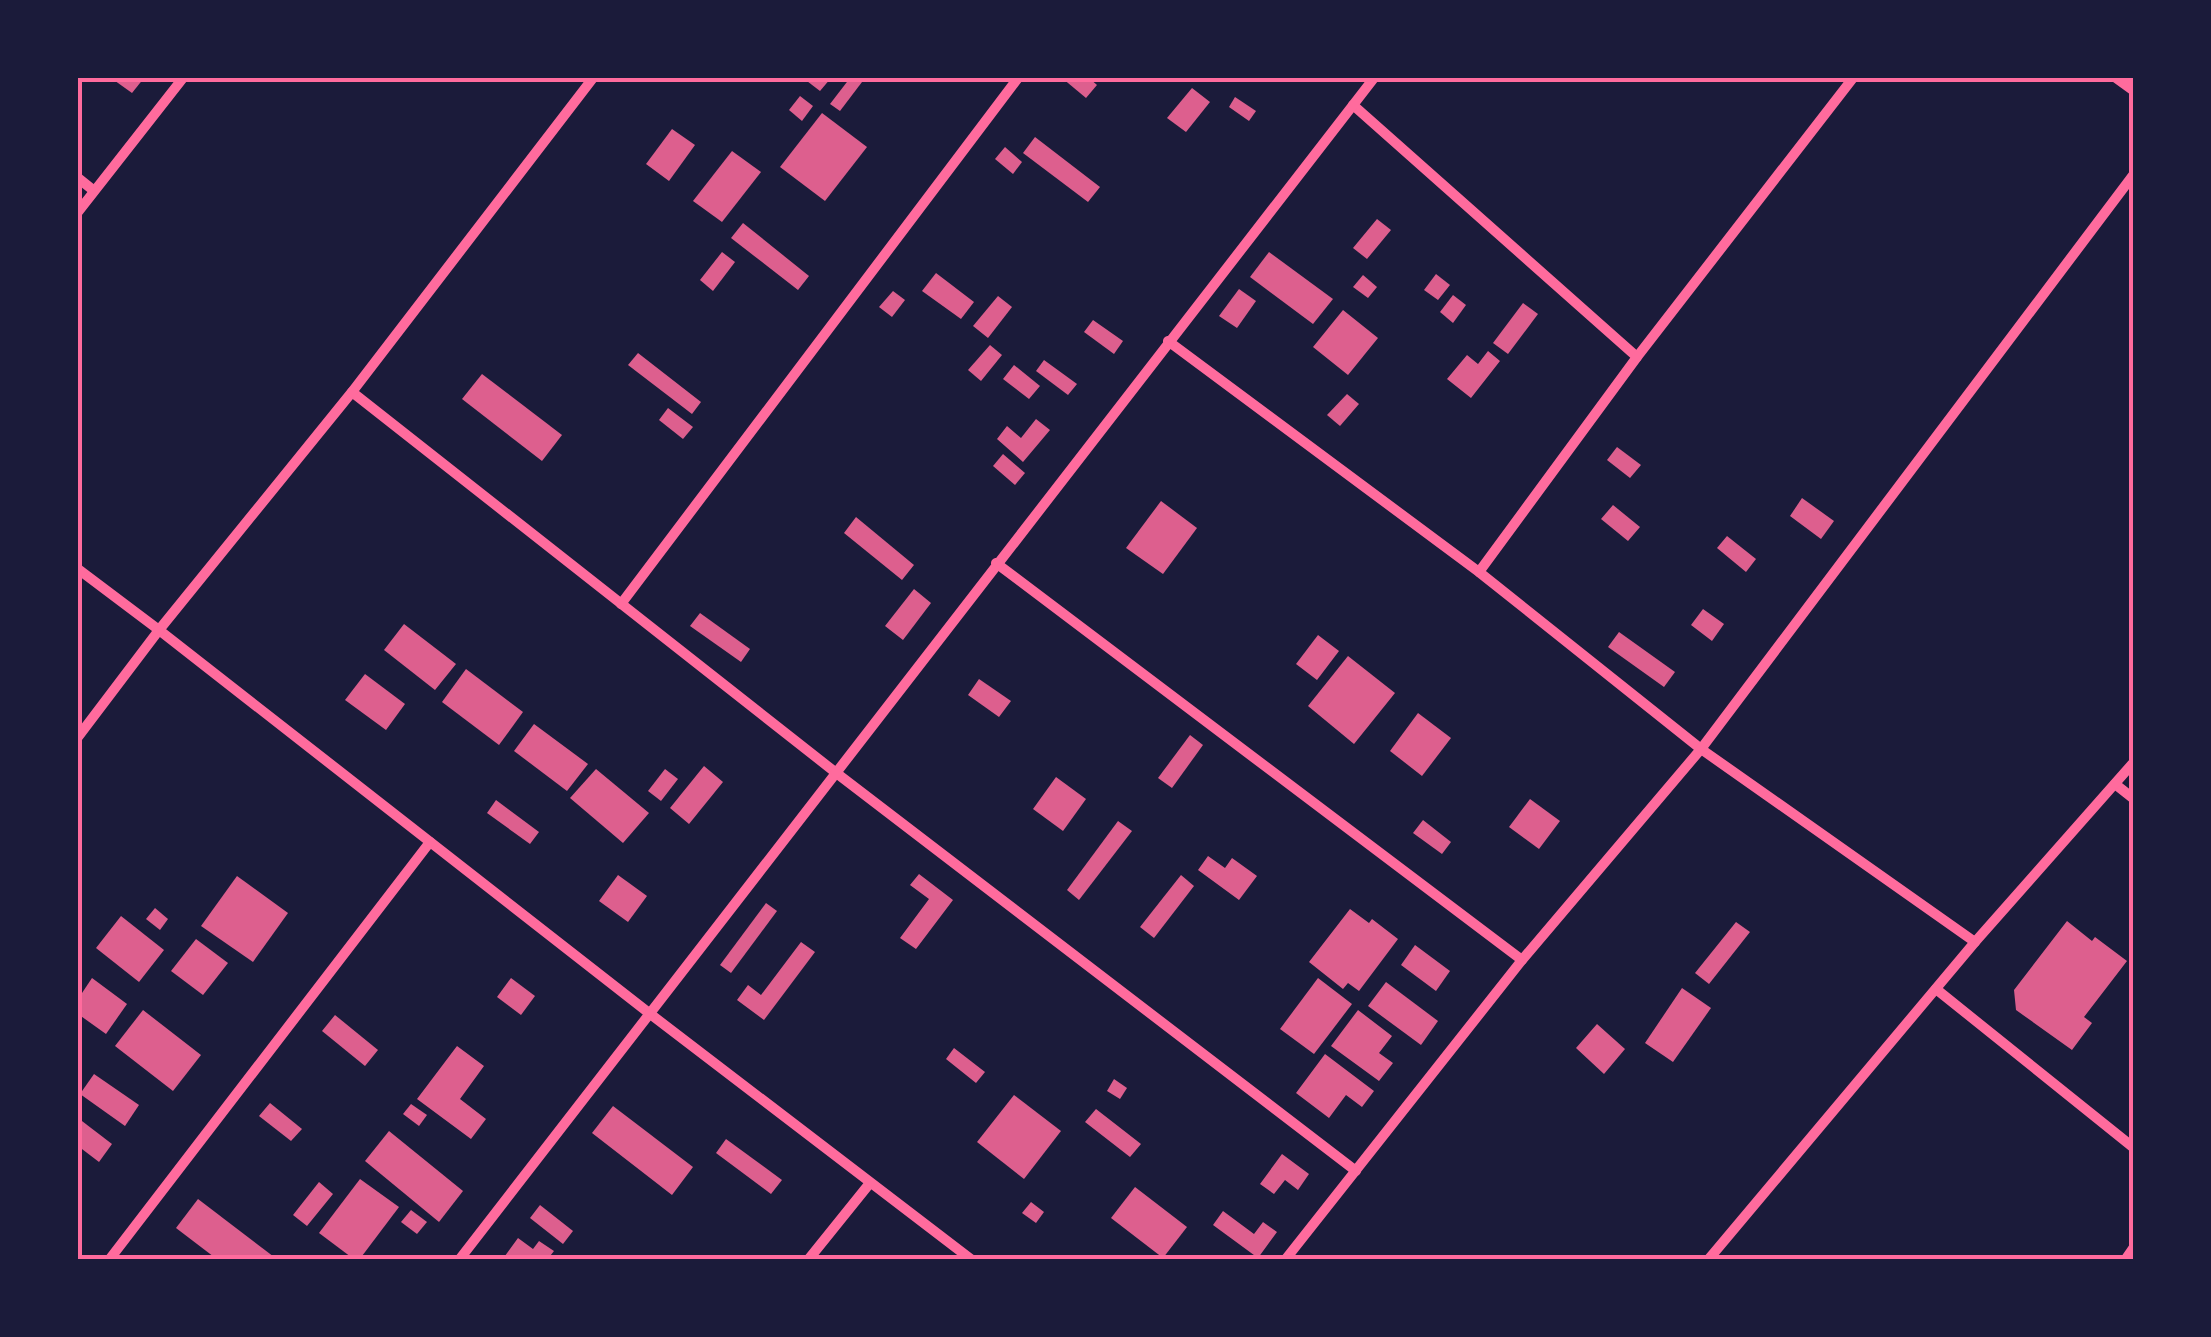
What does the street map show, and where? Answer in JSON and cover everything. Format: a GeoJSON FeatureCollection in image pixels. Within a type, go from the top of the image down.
{"type":"FeatureCollection","features":[{"type":"Feature","properties":{"kind":"street"},"geometry":{"type":"LineString","coordinates":[[78,212],[183,78]]}},
{"type":"Feature","properties":{"kind":"street"},"geometry":{"type":"LineString","coordinates":[[78,737],[352,392],[593,78]]}},
{"type":"Feature","properties":{"kind":"street"},"geometry":{"type":"LineString","coordinates":[[621,604],[1018,78]]}},
{"type":"Feature","properties":{"kind":"street"},"geometry":{"type":"LineString","coordinates":[[459,1260],[1374,78]]}},
{"type":"Feature","properties":{"kind":"street"},"geometry":{"type":"LineString","coordinates":[[1479,572],[1637,357],[1853,78]]}},
{"type":"Feature","properties":{"kind":"street"},"geometry":{"type":"LineString","coordinates":[[2116,78],[2134,90]]}},
{"type":"Feature","properties":{"kind":"street"},"geometry":{"type":"LineString","coordinates":[[1354,105],[1637,357]]}},
{"type":"Feature","properties":{"kind":"street"},"geometry":{"type":"LineString","coordinates":[[1285,1260],[1522,960],[1701,750],[2134,174]]}},
{"type":"Feature","properties":{"kind":"street"},"geometry":{"type":"LineString","coordinates":[[78,178],[93,190]]}},
{"type":"Feature","properties":{"kind":"street"},"geometry":{"type":"LineString","coordinates":[[1168,341],[1479,572],[1701,750],[1975,942]]}},
{"type":"Feature","properties":{"kind":"street"},"geometry":{"type":"LineString","coordinates":[[352,392],[835,772],[1356,1171]]}},
{"type":"Feature","properties":{"kind":"street"},"geometry":{"type":"LineString","coordinates":[[996,563],[1522,960]]}},
{"type":"Feature","properties":{"kind":"street"},"geometry":{"type":"LineString","coordinates":[[78,569],[972,1260]]}},
{"type":"Feature","properties":{"kind":"street"},"geometry":{"type":"LineString","coordinates":[[1708,1260],[1975,942],[2134,762]]}},
{"type":"Feature","properties":{"kind":"street"},"geometry":{"type":"LineString","coordinates":[[2114,784],[2134,799]]}},
{"type":"Feature","properties":{"kind":"street"},"geometry":{"type":"LineString","coordinates":[[109,1260],[430,842]]}},
{"type":"Feature","properties":{"kind":"street"},"geometry":{"type":"LineString","coordinates":[[1936,989],[2134,1148]]}},
{"type":"Feature","properties":{"kind":"street"},"geometry":{"type":"LineString","coordinates":[[808,1260],[870,1183]]}},
{"type":"Feature","properties":{"kind":"street"},"geometry":{"type":"LineString","coordinates":[[2124,1260],[2134,1248]]}},
{"type":"Feature","properties":{"kind":"building"},"geometry":{"type":"Polygon","coordinates":[[[111,78],[144,78],[132,93],[111,78]]]}},
{"type":"Feature","properties":{"kind":"building"},"geometry":{"type":"Polygon","coordinates":[[[803,78],[831,78],[820,91],[803,78]]]}},
{"type":"Feature","properties":{"kind":"building"},"geometry":{"type":"Polygon","coordinates":[[[850,78],[862,82],[840,111],[830,104],[850,78]]]}},
{"type":"Feature","properties":{"kind":"building"},"geometry":{"type":"Polygon","coordinates":[[[1062,78],[1089,78],[1097,85],[1086,98],[1062,78]]]}},
{"type":"Feature","properties":{"kind":"building"},"geometry":{"type":"Polygon","coordinates":[[[1192,88],[1210,102],[1186,132],[1167,118],[1192,88]]]}},
{"type":"Feature","properties":{"kind":"building"},"geometry":{"type":"Polygon","coordinates":[[[800,96],[813,106],[802,121],[789,110],[800,96]]]}},
{"type":"Feature","properties":{"kind":"building"},"geometry":{"type":"Polygon","coordinates":[[[1235,97],[1256,111],[1249,121],[1229,107],[1235,97]]]}},
{"type":"Feature","properties":{"kind":"building"},"geometry":{"type":"Polygon","coordinates":[[[822,113],[867,147],[825,201],[780,167],[822,113]]]}},
{"type":"Feature","properties":{"kind":"building"},"geometry":{"type":"Polygon","coordinates":[[[672,129],[695,145],[669,181],[646,164],[672,129]]]}},
{"type":"Feature","properties":{"kind":"building"},"geometry":{"type":"Polygon","coordinates":[[[1035,137],[1100,187],[1088,202],[1023,153],[1035,137]]]}},
{"type":"Feature","properties":{"kind":"building"},"geometry":{"type":"Polygon","coordinates":[[[1005,147],[1022,162],[1013,174],[995,159],[1005,147]]]}},
{"type":"Feature","properties":{"kind":"building"},"geometry":{"type":"Polygon","coordinates":[[[732,151],[761,172],[722,222],[693,201],[732,151]]]}},
{"type":"Feature","properties":{"kind":"building"},"geometry":{"type":"Polygon","coordinates":[[[1377,219],[1391,230],[1367,259],[1353,248],[1377,219]]]}},
{"type":"Feature","properties":{"kind":"building"},"geometry":{"type":"Polygon","coordinates":[[[743,223],[809,276],[798,290],[731,238],[743,223]]]}},
{"type":"Feature","properties":{"kind":"building"},"geometry":{"type":"Polygon","coordinates":[[[722,252],[735,262],[713,291],[700,280],[722,252]]]}},
{"type":"Feature","properties":{"kind":"building"},"geometry":{"type":"Polygon","coordinates":[[[1269,252],[1333,299],[1313,324],[1250,277],[1269,252]]]}},
{"type":"Feature","properties":{"kind":"building"},"geometry":{"type":"Polygon","coordinates":[[[936,273],[974,302],[961,319],[922,291],[936,273]]]}},
{"type":"Feature","properties":{"kind":"building"},"geometry":{"type":"Polygon","coordinates":[[[1436,274],[1450,285],[1438,300],[1424,290],[1436,274]]]}},
{"type":"Feature","properties":{"kind":"building"},"geometry":{"type":"Polygon","coordinates":[[[1363,275],[1377,287],[1368,298],[1353,287],[1363,275]]]}},
{"type":"Feature","properties":{"kind":"building"},"geometry":{"type":"Polygon","coordinates":[[[1239,289],[1256,301],[1237,328],[1219,316],[1239,289]]]}},
{"type":"Feature","properties":{"kind":"building"},"geometry":{"type":"Polygon","coordinates":[[[893,291],[905,300],[892,317],[879,307],[893,291]]]}},
{"type":"Feature","properties":{"kind":"building"},"geometry":{"type":"Polygon","coordinates":[[[1453,295],[1466,305],[1453,323],[1440,312],[1453,295]]]}},
{"type":"Feature","properties":{"kind":"building"},"geometry":{"type":"Polygon","coordinates":[[[998,296],[1012,307],[988,338],[973,326],[998,296]]]}},
{"type":"Feature","properties":{"kind":"building"},"geometry":{"type":"Polygon","coordinates":[[[1523,303],[1538,314],[1508,354],[1493,343],[1523,303]]]}},
{"type":"Feature","properties":{"kind":"building"},"geometry":{"type":"Polygon","coordinates":[[[1343,310],[1378,338],[1348,375],[1313,347],[1343,310]]]}},
{"type":"Feature","properties":{"kind":"building"},"geometry":{"type":"Polygon","coordinates":[[[1093,320],[1123,341],[1114,354],[1084,332],[1093,320]]]}},
{"type":"Feature","properties":{"kind":"building"},"geometry":{"type":"Polygon","coordinates":[[[990,345],[1002,355],[981,381],[968,370],[990,345]]]}},
{"type":"Feature","properties":{"kind":"building"},"geometry":{"type":"Polygon","coordinates":[[[1488,351],[1500,361],[1471,398],[1447,379],[1467,355],[1478,364],[1488,351]]]}},
{"type":"Feature","properties":{"kind":"building"},"geometry":{"type":"Polygon","coordinates":[[[638,353],[701,402],[692,414],[628,365],[638,353]]]}},
{"type":"Feature","properties":{"kind":"building"},"geometry":{"type":"Polygon","coordinates":[[[1044,360],[1077,384],[1068,395],[1036,371],[1044,360]]]}},
{"type":"Feature","properties":{"kind":"building"},"geometry":{"type":"Polygon","coordinates":[[[1014,365],[1040,386],[1029,399],[1003,379],[1014,365]]]}},
{"type":"Feature","properties":{"kind":"building"},"geometry":{"type":"Polygon","coordinates":[[[482,374],[562,435],[542,461],[462,399],[482,374]]]}},
{"type":"Feature","properties":{"kind":"building"},"geometry":{"type":"Polygon","coordinates":[[[1347,394],[1359,404],[1340,426],[1327,415],[1347,394]]]}},
{"type":"Feature","properties":{"kind":"building"},"geometry":{"type":"Polygon","coordinates":[[[668,408],[693,427],[683,439],[659,420],[668,408]]]}},
{"type":"Feature","properties":{"kind":"building"},"geometry":{"type":"Polygon","coordinates":[[[1036,419],[1050,430],[1023,462],[997,439],[1007,426],[1021,438],[1036,419]]]}},
{"type":"Feature","properties":{"kind":"building"},"geometry":{"type":"Polygon","coordinates":[[[1617,447],[1641,465],[1630,478],[1607,460],[1617,447]]]}},
{"type":"Feature","properties":{"kind":"building"},"geometry":{"type":"Polygon","coordinates":[[[1003,454],[1025,473],[1015,485],[993,466],[1003,454]]]}},
{"type":"Feature","properties":{"kind":"building"},"geometry":{"type":"Polygon","coordinates":[[[1802,498],[1834,521],[1821,539],[1790,516],[1802,498]]]}},
{"type":"Feature","properties":{"kind":"building"},"geometry":{"type":"Polygon","coordinates":[[[1161,501],[1197,528],[1163,574],[1126,548],[1161,501]]]}},
{"type":"Feature","properties":{"kind":"building"},"geometry":{"type":"Polygon","coordinates":[[[1613,505],[1640,527],[1628,541],[1601,519],[1613,505]]]}},
{"type":"Feature","properties":{"kind":"building"},"geometry":{"type":"Polygon","coordinates":[[[856,517],[914,565],[902,580],[844,533],[856,517]]]}},
{"type":"Feature","properties":{"kind":"building"},"geometry":{"type":"Polygon","coordinates":[[[1727,536],[1756,559],[1746,572],[1717,548],[1727,536]]]}},
{"type":"Feature","properties":{"kind":"building"},"geometry":{"type":"Polygon","coordinates":[[[914,589],[931,603],[903,640],[885,626],[914,589]]]}},
{"type":"Feature","properties":{"kind":"building"},"geometry":{"type":"Polygon","coordinates":[[[1703,609],[1724,624],[1712,641],[1691,625],[1703,609]]]}},
{"type":"Feature","properties":{"kind":"building"},"geometry":{"type":"Polygon","coordinates":[[[700,613],[750,649],[741,662],[690,626],[700,613]]]}},
{"type":"Feature","properties":{"kind":"building"},"geometry":{"type":"Polygon","coordinates":[[[404,624],[456,664],[435,690],[384,650],[404,624]]]}},
{"type":"Feature","properties":{"kind":"building"},"geometry":{"type":"Polygon","coordinates":[[[1619,632],[1675,672],[1664,687],[1608,647],[1619,632]]]}},
{"type":"Feature","properties":{"kind":"building"},"geometry":{"type":"Polygon","coordinates":[[[1318,635],[1339,651],[1317,680],[1296,664],[1318,635]]]}},
{"type":"Feature","properties":{"kind":"building"},"geometry":{"type":"Polygon","coordinates":[[[1348,656],[1395,693],[1354,744],[1308,706],[1348,656]]]}},
{"type":"Feature","properties":{"kind":"building"},"geometry":{"type":"Polygon","coordinates":[[[466,669],[523,712],[499,745],[442,702],[466,669]]]}},
{"type":"Feature","properties":{"kind":"building"},"geometry":{"type":"Polygon","coordinates":[[[365,674],[405,704],[386,730],[345,700],[365,674]]]}},
{"type":"Feature","properties":{"kind":"building"},"geometry":{"type":"Polygon","coordinates":[[[979,679],[1011,701],[999,717],[968,695],[979,679]]]}},
{"type":"Feature","properties":{"kind":"building"},"geometry":{"type":"Polygon","coordinates":[[[1418,713],[1451,738],[1422,776],[1390,751],[1418,713]]]}},
{"type":"Feature","properties":{"kind":"building"},"geometry":{"type":"Polygon","coordinates":[[[534,724],[588,764],[567,791],[514,751],[534,724]]]}},
{"type":"Feature","properties":{"kind":"building"},"geometry":{"type":"Polygon","coordinates":[[[1190,735],[1203,745],[1172,788],[1158,778],[1190,735]]]}},
{"type":"Feature","properties":{"kind":"building"},"geometry":{"type":"Polygon","coordinates":[[[704,766],[723,782],[689,824],[670,808],[704,766]]]}},
{"type":"Feature","properties":{"kind":"building"},"geometry":{"type":"Polygon","coordinates":[[[596,769],[649,813],[623,843],[570,798],[596,769]]]}},
{"type":"Feature","properties":{"kind":"building"},"geometry":{"type":"Polygon","coordinates":[[[665,769],[678,779],[661,801],[648,791],[665,769]]]}},
{"type":"Feature","properties":{"kind":"building"},"geometry":{"type":"Polygon","coordinates":[[[1056,777],[1086,799],[1063,831],[1033,809],[1056,777]]]}},
{"type":"Feature","properties":{"kind":"building"},"geometry":{"type":"Polygon","coordinates":[[[1530,799],[1560,821],[1539,849],[1509,827],[1530,799]]]}},
{"type":"Feature","properties":{"kind":"building"},"geometry":{"type":"Polygon","coordinates":[[[496,800],[539,832],[530,844],[487,813],[496,800]]]}},
{"type":"Feature","properties":{"kind":"building"},"geometry":{"type":"Polygon","coordinates":[[[1423,820],[1451,842],[1442,854],[1413,833],[1423,820]]]}},
{"type":"Feature","properties":{"kind":"building"},"geometry":{"type":"Polygon","coordinates":[[[1118,821],[1132,831],[1079,900],[1067,890],[1118,821]]]}},
{"type":"Feature","properties":{"kind":"building"},"geometry":{"type":"Polygon","coordinates":[[[1208,856],[1225,868],[1232,858],[1257,876],[1239,900],[1198,870],[1208,856]]]}},
{"type":"Feature","properties":{"kind":"building"},"geometry":{"type":"Polygon","coordinates":[[[919,874],[953,900],[916,949],[900,938],[929,899],[910,885],[919,874]]]}},
{"type":"Feature","properties":{"kind":"building"},"geometry":{"type":"Polygon","coordinates":[[[618,875],[647,896],[628,922],[599,901],[618,875]]]}},
{"type":"Feature","properties":{"kind":"building"},"geometry":{"type":"Polygon","coordinates":[[[1181,875],[1194,886],[1154,938],[1140,927],[1181,875]]]}},
{"type":"Feature","properties":{"kind":"building"},"geometry":{"type":"Polygon","coordinates":[[[237,876],[288,913],[253,962],[201,926],[237,876]]]}},
{"type":"Feature","properties":{"kind":"building"},"geometry":{"type":"Polygon","coordinates":[[[766,903],[777,911],[731,973],[720,965],[766,903]]]}},
{"type":"Feature","properties":{"kind":"building"},"geometry":{"type":"Polygon","coordinates":[[[155,908],[168,919],[160,930],[146,919],[155,908]]]}},
{"type":"Feature","properties":{"kind":"building"},"geometry":{"type":"Polygon","coordinates":[[[1350,909],[1369,923],[1372,919],[1398,939],[1359,991],[1348,983],[1343,989],[1309,962],[1350,909]]]}},
{"type":"Feature","properties":{"kind":"building"},"geometry":{"type":"Polygon","coordinates":[[[121,916],[164,950],[139,982],[96,948],[121,916]]]}},
{"type":"Feature","properties":{"kind":"building"},"geometry":{"type":"Polygon","coordinates":[[[2067,921],[2127,961],[2084,1017],[2092,1023],[2072,1050],[2016,1010],[2014,990],[2067,921]]]}},
{"type":"Feature","properties":{"kind":"building"},"geometry":{"type":"Polygon","coordinates":[[[1736,922],[1750,932],[1709,984],[1695,973],[1736,922]]]}},
{"type":"Feature","properties":{"kind":"building"},"geometry":{"type":"Polygon","coordinates":[[[196,939],[228,963],[203,995],[171,971],[196,939]]]}},
{"type":"Feature","properties":{"kind":"building"},"geometry":{"type":"Polygon","coordinates":[[[801,942],[815,952],[764,1020],[737,1000],[748,985],[761,995],[801,942]]]}},
{"type":"Feature","properties":{"kind":"building"},"geometry":{"type":"Polygon","coordinates":[[[1415,945],[1450,971],[1436,991],[1401,965],[1415,945]]]}},
{"type":"Feature","properties":{"kind":"building"},"geometry":{"type":"Polygon","coordinates":[[[92,978],[127,1004],[106,1034],[78,1014],[78,999],[92,978]]]}},
{"type":"Feature","properties":{"kind":"building"},"geometry":{"type":"Polygon","coordinates":[[[511,978],[535,996],[521,1015],[497,997],[511,978]]]}},
{"type":"Feature","properties":{"kind":"building"},"geometry":{"type":"Polygon","coordinates":[[[1318,978],[1352,1004],[1314,1054],[1280,1029],[1318,978]]]}},
{"type":"Feature","properties":{"kind":"building"},"geometry":{"type":"Polygon","coordinates":[[[1386,982],[1438,1021],[1421,1045],[1368,1006],[1386,982]]]}},
{"type":"Feature","properties":{"kind":"building"},"geometry":{"type":"Polygon","coordinates":[[[1682,988],[1711,1008],[1673,1062],[1645,1043],[1682,988]]]}},
{"type":"Feature","properties":{"kind":"building"},"geometry":{"type":"Polygon","coordinates":[[[143,1010],[201,1055],[173,1091],[115,1046],[143,1010]]]}},
{"type":"Feature","properties":{"kind":"building"},"geometry":{"type":"Polygon","coordinates":[[[1358,1010],[1392,1036],[1379,1053],[1393,1063],[1379,1081],[1331,1046],[1358,1010]]]}},
{"type":"Feature","properties":{"kind":"building"},"geometry":{"type":"Polygon","coordinates":[[[335,1015],[378,1050],[365,1066],[322,1031],[335,1015]]]}},
{"type":"Feature","properties":{"kind":"building"},"geometry":{"type":"Polygon","coordinates":[[[1597,1024],[1625,1049],[1604,1074],[1576,1048],[1597,1024]]]}},
{"type":"Feature","properties":{"kind":"building"},"geometry":{"type":"Polygon","coordinates":[[[457,1046],[484,1066],[460,1099],[486,1119],[471,1139],[417,1099],[457,1046]]]}},
{"type":"Feature","properties":{"kind":"building"},"geometry":{"type":"Polygon","coordinates":[[[954,1048],[985,1072],[976,1083],[946,1059],[954,1048]]]}},
{"type":"Feature","properties":{"kind":"building"},"geometry":{"type":"Polygon","coordinates":[[[1325,1054],[1374,1091],[1362,1107],[1346,1095],[1329,1118],[1296,1093],[1325,1054]]]}},
{"type":"Feature","properties":{"kind":"building"},"geometry":{"type":"Polygon","coordinates":[[[94,1074],[139,1105],[125,1126],[80,1094],[94,1074]]]}},
{"type":"Feature","properties":{"kind":"building"},"geometry":{"type":"Polygon","coordinates":[[[1114,1079],[1127,1088],[1120,1099],[1107,1091],[1114,1079]]]}},
{"type":"Feature","properties":{"kind":"building"},"geometry":{"type":"Polygon","coordinates":[[[1014,1095],[1061,1131],[1024,1179],[977,1142],[1014,1095]]]}},
{"type":"Feature","properties":{"kind":"building"},"geometry":{"type":"Polygon","coordinates":[[[270,1103],[302,1129],[291,1141],[259,1116],[270,1103]]]}},
{"type":"Feature","properties":{"kind":"building"},"geometry":{"type":"Polygon","coordinates":[[[411,1104],[427,1115],[419,1126],[403,1114],[411,1104]]]}},
{"type":"Feature","properties":{"kind":"building"},"geometry":{"type":"Polygon","coordinates":[[[613,1106],[693,1167],[672,1195],[592,1133],[613,1106]]]}},
{"type":"Feature","properties":{"kind":"building"},"geometry":{"type":"Polygon","coordinates":[[[1096,1109],[1141,1144],[1130,1157],[1085,1122],[1096,1109]]]}},
{"type":"Feature","properties":{"kind":"building"},"geometry":{"type":"Polygon","coordinates":[[[78,1118],[112,1144],[99,1162],[78,1146],[78,1118]]]}},
{"type":"Feature","properties":{"kind":"building"},"geometry":{"type":"Polygon","coordinates":[[[389,1131],[463,1191],[439,1222],[365,1161],[389,1131]]]}},
{"type":"Feature","properties":{"kind":"building"},"geometry":{"type":"Polygon","coordinates":[[[726,1139],[782,1180],[771,1194],[716,1153],[726,1139]]]}},
{"type":"Feature","properties":{"kind":"building"},"geometry":{"type":"Polygon","coordinates":[[[1282,1154],[1309,1174],[1298,1190],[1285,1180],[1274,1194],[1260,1184],[1282,1154]]]}},
{"type":"Feature","properties":{"kind":"building"},"geometry":{"type":"Polygon","coordinates":[[[360,1179],[399,1207],[359,1260],[355,1260],[319,1233],[360,1179]]]}},
{"type":"Feature","properties":{"kind":"building"},"geometry":{"type":"Polygon","coordinates":[[[319,1182],[333,1194],[307,1226],[293,1215],[319,1182]]]}},
{"type":"Feature","properties":{"kind":"building"},"geometry":{"type":"Polygon","coordinates":[[[1135,1187],[1187,1227],[1163,1258],[1111,1218],[1135,1187]]]}},
{"type":"Feature","properties":{"kind":"building"},"geometry":{"type":"Polygon","coordinates":[[[198,1199],[278,1260],[218,1260],[176,1228],[198,1199]]]}},
{"type":"Feature","properties":{"kind":"building"},"geometry":{"type":"Polygon","coordinates":[[[1031,1202],[1044,1212],[1036,1223],[1022,1213],[1031,1202]]]}},
{"type":"Feature","properties":{"kind":"building"},"geometry":{"type":"Polygon","coordinates":[[[540,1205],[573,1231],[563,1244],[530,1218],[540,1205]]]}},
{"type":"Feature","properties":{"kind":"building"},"geometry":{"type":"Polygon","coordinates":[[[411,1210],[427,1222],[417,1234],[401,1222],[411,1210]]]}},
{"type":"Feature","properties":{"kind":"building"},"geometry":{"type":"Polygon","coordinates":[[[1223,1211],[1254,1234],[1263,1222],[1277,1232],[1258,1258],[1213,1225],[1223,1211]]]}},
{"type":"Feature","properties":{"kind":"building"},"geometry":{"type":"Polygon","coordinates":[[[518,1238],[533,1249],[539,1241],[554,1251],[547,1260],[502,1260],[518,1238]]]}}]}
